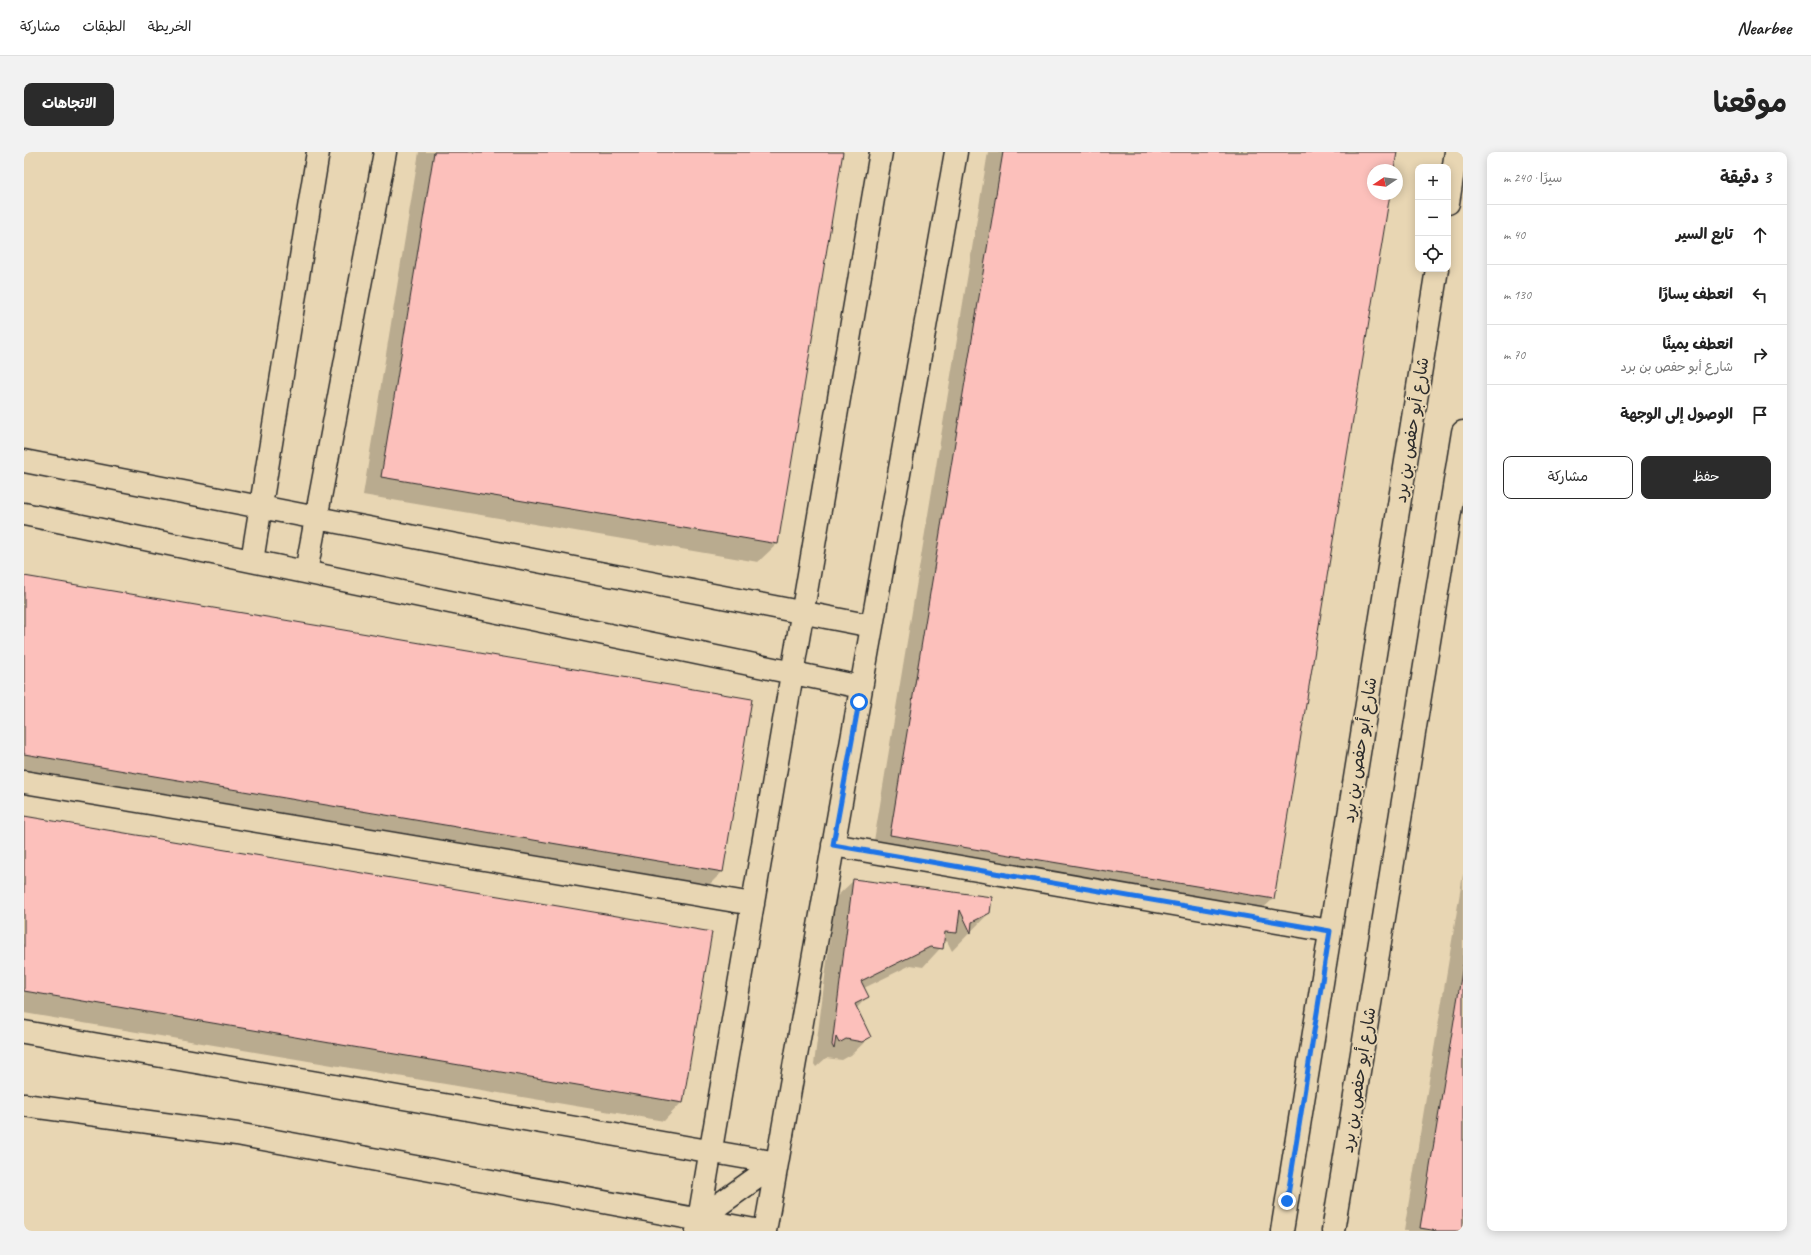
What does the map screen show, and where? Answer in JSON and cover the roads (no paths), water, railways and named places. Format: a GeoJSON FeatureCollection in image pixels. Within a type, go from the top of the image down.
{"type":"FeatureCollection","features":[{"type":"Feature","properties":{"kind":"street"},"geometry":{"type":"LineString","coordinates":[[252,561],[318,152]]}},
{"type":"Feature","properties":{"kind":"street"},"geometry":{"type":"LineString","coordinates":[[306,572],[385,152]]}},
{"type":"Feature","properties":{"kind":"street"},"geometry":{"type":"LineString","coordinates":[[698,1225],[881,152]]}},
{"type":"Feature","properties":{"kind":"street"},"geometry":{"type":"LineString","coordinates":[[765,1231],[956,152]]}},
{"type":"Feature","properties":{"kind":"street"},"geometry":{"type":"LineString","coordinates":[[1448,200],[1456,152]]}},
{"type":"Feature","properties":{"kind":"street","name":"شارع أبو حفص بن برد"},"geometry":{"type":"LineString","coordinates":[[1282,1231],[1437,272]]}},
{"type":"Feature","properties":{"kind":"street","name":"شارع أبو حفص بن برد"},"geometry":{"type":"LineString","coordinates":[[1333,1231],[1463,432]]}},
{"type":"Feature","properties":{"kind":"street"},"geometry":{"type":"LineString","coordinates":[[24,461],[872,626]]}},
{"type":"Feature","properties":{"kind":"street"},"geometry":{"type":"LineString","coordinates":[[24,514],[861,687]]}},
{"type":"Feature","properties":{"kind":"street"},"geometry":{"type":"LineString","coordinates":[[24,782],[753,904]]}},
{"type":"Feature","properties":{"kind":"street"},"geometry":{"type":"LineString","coordinates":[[833,845],[1330,931]]}},
{"type":"Feature","properties":{"kind":"street"},"geometry":{"type":"LineString","coordinates":[[24,1032],[777,1163]]}},
{"type":"Feature","properties":{"kind":"street"},"geometry":{"type":"LineString","coordinates":[[24,1105],[237,1134],[698,1225],[760,1231]]}},
{"type":"Feature","properties":{"kind":"street"},"geometry":{"type":"LineString","coordinates":[[698,1225],[777,1163]]}}]}
